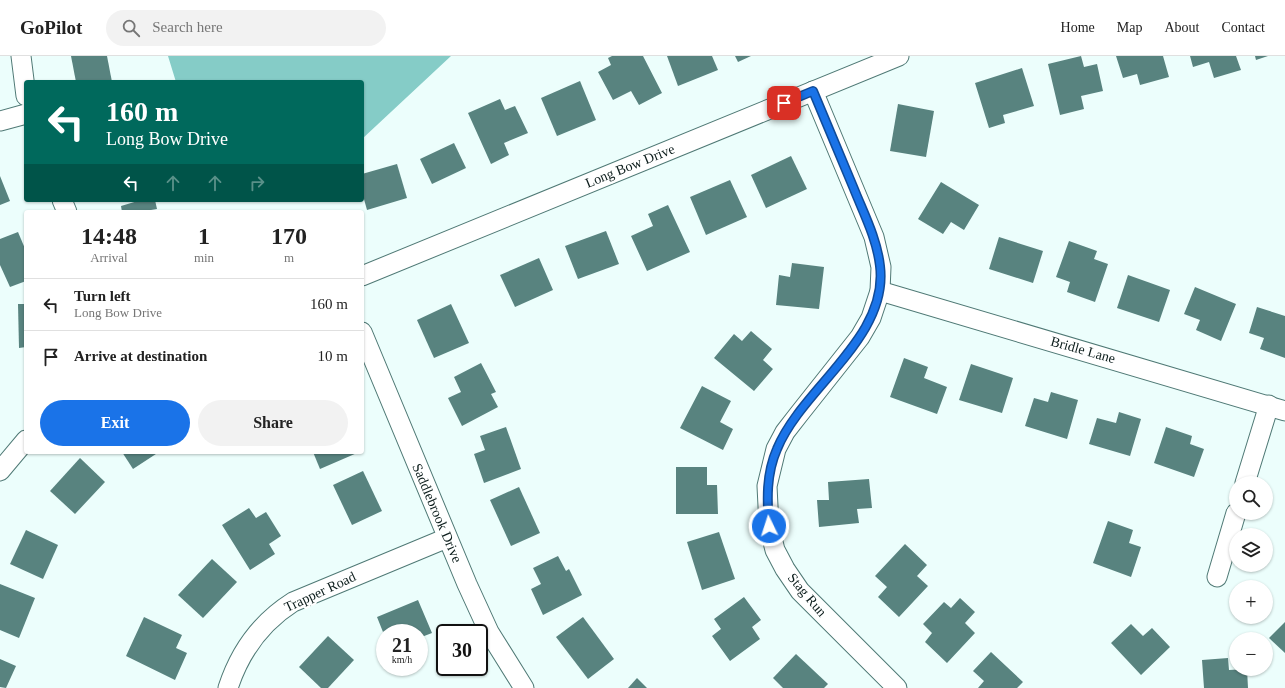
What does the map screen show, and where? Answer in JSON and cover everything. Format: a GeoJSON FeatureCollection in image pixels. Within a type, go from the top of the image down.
{"type":"FeatureCollection","features":[{"type":"Feature","properties":{"kind":"street"},"geometry":{"type":"LineString","coordinates":[[21,56],[24,87]]}},
{"type":"Feature","properties":{"kind":"street","name":"Long Bow Drive"},"geometry":{"type":"LineString","coordinates":[[364,275],[899,56]]}},
{"type":"Feature","properties":{"kind":"street","name":"Stag Run"},"geometry":{"type":"LineString","coordinates":[[813,91],[874,237],[880,267],[880,290],[871,318],[860,337],[799,414],[779,444],[767,486],[769,526],[775,550],[784,569],[800,591],[897,688]]}},
{"type":"Feature","properties":{"kind":"street"},"geometry":{"type":"LineString","coordinates":[[0,121],[24,115]]}},
{"type":"Feature","properties":{"kind":"street","name":"Bridle Lane"},"geometry":{"type":"LineString","coordinates":[[880,290],[1277,408]]}},
{"type":"Feature","properties":{"kind":"street","name":"Saddlebrook Drive"},"geometry":{"type":"LineString","coordinates":[[364,337],[447,538],[489,632],[524,688]]}},
{"type":"Feature","properties":{"kind":"street"},"geometry":{"type":"LineString","coordinates":[[1248,476],[1277,408]]}},
{"type":"Feature","properties":{"kind":"street"},"geometry":{"type":"LineString","coordinates":[[0,471],[24,442]]}},
{"type":"Feature","properties":{"kind":"street"},"geometry":{"type":"LineString","coordinates":[[1217,577],[1234,520]]}},
{"type":"Feature","properties":{"kind":"street","name":"Trapper Road"},"geometry":{"type":"LineString","coordinates":[[228,688],[237,664],[250,640],[271,617],[281,610],[293,602],[447,538]]}},
{"type":"Feature","properties":{"kind":"shaded area"},"geometry":{"type":"Polygon","coordinates":[[[168,56],[451,56],[364,137],[364,80],[175,80],[168,56]]]}},
{"type":"Feature","properties":{"kind":"building"},"geometry":{"type":"Polygon","coordinates":[[[71,56],[107,56],[112,80],[76,80],[71,56]]]}},
{"type":"Feature","properties":{"kind":"building"},"geometry":{"type":"Polygon","coordinates":[[[612,56],[643,56],[662,93],[639,105],[631,91],[613,100],[598,72],[611,65],[608,58],[612,56]]]}},
{"type":"Feature","properties":{"kind":"building"},"geometry":{"type":"Polygon","coordinates":[[[667,56],[712,56],[718,70],[678,86],[667,56]]]}},
{"type":"Feature","properties":{"kind":"building"},"geometry":{"type":"Polygon","coordinates":[[[735,56],[751,56],[738,62],[735,56]]]}},
{"type":"Feature","properties":{"kind":"building"},"geometry":{"type":"Polygon","coordinates":[[[1081,56],[1084,67],[1097,64],[1103,91],[1081,96],[1084,109],[1060,115],[1048,64],[1081,56]]]}},
{"type":"Feature","properties":{"kind":"building"},"geometry":{"type":"Polygon","coordinates":[[[1116,56],[1163,56],[1169,77],[1140,85],[1137,74],[1123,78],[1116,56]]]}},
{"type":"Feature","properties":{"kind":"building"},"geometry":{"type":"Polygon","coordinates":[[[1190,56],[1236,56],[1241,70],[1214,78],[1209,62],[1193,67],[1190,56]]]}},
{"type":"Feature","properties":{"kind":"building"},"geometry":{"type":"Polygon","coordinates":[[[1255,56],[1268,56],[1256,60],[1255,56]]]}},
{"type":"Feature","properties":{"kind":"building"},"geometry":{"type":"Polygon","coordinates":[[[1022,68],[1034,106],[1003,115],[1005,123],[989,128],[975,83],[1022,68]]]}},
{"type":"Feature","properties":{"kind":"building"},"geometry":{"type":"Polygon","coordinates":[[[580,81],[596,120],[557,136],[541,98],[580,81]]]}},
{"type":"Feature","properties":{"kind":"building"},"geometry":{"type":"Polygon","coordinates":[[[500,99],[505,110],[515,106],[528,133],[504,143],[509,155],[491,164],[468,113],[500,99]]]}},
{"type":"Feature","properties":{"kind":"building"},"geometry":{"type":"Polygon","coordinates":[[[898,104],[934,111],[926,157],[890,151],[898,104]]]}},
{"type":"Feature","properties":{"kind":"building"},"geometry":{"type":"Polygon","coordinates":[[[454,143],[466,168],[432,184],[420,159],[454,143]]]}},
{"type":"Feature","properties":{"kind":"building"},"geometry":{"type":"Polygon","coordinates":[[[791,156],[807,189],[766,208],[751,175],[791,156]]]}},
{"type":"Feature","properties":{"kind":"building"},"geometry":{"type":"Polygon","coordinates":[[[397,164],[407,198],[367,210],[364,199],[364,173],[397,164]]]}},
{"type":"Feature","properties":{"kind":"building"},"geometry":{"type":"Polygon","coordinates":[[[0,176],[10,201],[0,205],[0,176]]]}},
{"type":"Feature","properties":{"kind":"building"},"geometry":{"type":"Polygon","coordinates":[[[730,180],[747,217],[706,235],[690,197],[730,180]]]}},
{"type":"Feature","properties":{"kind":"building"},"geometry":{"type":"Polygon","coordinates":[[[941,182],[979,205],[964,230],[951,222],[943,234],[918,219],[941,182]]]}},
{"type":"Feature","properties":{"kind":"building"},"geometry":{"type":"Polygon","coordinates":[[[134,202],[155,202],[157,209],[122,210],[121,206],[134,202]]]}},
{"type":"Feature","properties":{"kind":"building"},"geometry":{"type":"Polygon","coordinates":[[[668,205],[690,252],[647,271],[631,236],[653,226],[648,214],[668,205]]]}},
{"type":"Feature","properties":{"kind":"building"},"geometry":{"type":"Polygon","coordinates":[[[606,231],[619,264],[578,279],[565,246],[606,231]]]}},
{"type":"Feature","properties":{"kind":"building"},"geometry":{"type":"Polygon","coordinates":[[[18,232],[24,246],[24,282],[10,287],[0,265],[0,239],[18,232]]]}},
{"type":"Feature","properties":{"kind":"building"},"geometry":{"type":"Polygon","coordinates":[[[999,237],[1043,251],[1033,283],[989,269],[999,237]]]}},
{"type":"Feature","properties":{"kind":"building"},"geometry":{"type":"Polygon","coordinates":[[[1069,241],[1097,251],[1094,259],[1108,264],[1095,302],[1067,292],[1070,282],[1056,277],[1069,241]]]}},
{"type":"Feature","properties":{"kind":"building"},"geometry":{"type":"Polygon","coordinates":[[[539,258],[553,290],[515,307],[500,275],[539,258]]]}},
{"type":"Feature","properties":{"kind":"building"},"geometry":{"type":"Polygon","coordinates":[[[792,263],[824,267],[819,309],[776,305],[779,275],[790,277],[792,263]]]}},
{"type":"Feature","properties":{"kind":"building"},"geometry":{"type":"Polygon","coordinates":[[[1128,275],[1170,290],[1159,322],[1117,308],[1128,275]]]}},
{"type":"Feature","properties":{"kind":"building"},"geometry":{"type":"Polygon","coordinates":[[[1195,287],[1236,304],[1221,341],[1196,330],[1200,320],[1184,314],[1195,287]]]}},
{"type":"Feature","properties":{"kind":"building"},"geometry":{"type":"Polygon","coordinates":[[[18,304],[24,304],[24,347],[19,348],[18,304]]]}},
{"type":"Feature","properties":{"kind":"building"},"geometry":{"type":"Polygon","coordinates":[[[451,304],[469,343],[434,358],[417,320],[451,304]]]}},
{"type":"Feature","properties":{"kind":"building"},"geometry":{"type":"Polygon","coordinates":[[[1257,307],[1285,316],[1285,358],[1260,349],[1264,338],[1249,333],[1257,307]]]}},
{"type":"Feature","properties":{"kind":"building"},"geometry":{"type":"Polygon","coordinates":[[[751,331],[772,349],[763,360],[773,369],[754,391],[714,358],[734,334],[742,341],[751,331]]]}},
{"type":"Feature","properties":{"kind":"building"},"geometry":{"type":"Polygon","coordinates":[[[904,358],[928,367],[924,378],[947,387],[937,414],[890,397],[904,358]]]}},
{"type":"Feature","properties":{"kind":"building"},"geometry":{"type":"Polygon","coordinates":[[[481,363],[496,392],[491,394],[498,407],[462,426],[448,398],[461,392],[454,377],[481,363]]]}},
{"type":"Feature","properties":{"kind":"building"},"geometry":{"type":"Polygon","coordinates":[[[971,364],[1013,378],[1002,413],[959,400],[971,364]]]}},
{"type":"Feature","properties":{"kind":"building"},"geometry":{"type":"Polygon","coordinates":[[[702,386],[731,401],[720,422],[733,429],[723,450],[680,428],[702,386]]]}},
{"type":"Feature","properties":{"kind":"building"},"geometry":{"type":"Polygon","coordinates":[[[1051,392],[1078,400],[1067,439],[1025,426],[1034,398],[1048,402],[1051,392]]]}},
{"type":"Feature","properties":{"kind":"building"},"geometry":{"type":"Polygon","coordinates":[[[1119,412],[1141,419],[1130,456],[1089,444],[1097,418],[1116,423],[1119,412]]]}},
{"type":"Feature","properties":{"kind":"building"},"geometry":{"type":"Polygon","coordinates":[[[506,427],[521,469],[484,483],[474,454],[485,450],[480,436],[506,427]]]}},
{"type":"Feature","properties":{"kind":"building"},"geometry":{"type":"Polygon","coordinates":[[[1166,427],[1192,436],[1190,444],[1204,449],[1194,477],[1154,463],[1166,427]]]}},
{"type":"Feature","properties":{"kind":"building"},"geometry":{"type":"Polygon","coordinates":[[[123,454],[156,454],[133,469],[123,454]]]}},
{"type":"Feature","properties":{"kind":"building"},"geometry":{"type":"Polygon","coordinates":[[[314,454],[355,454],[320,469],[314,454]]]}},
{"type":"Feature","properties":{"kind":"building"},"geometry":{"type":"Polygon","coordinates":[[[80,458],[105,482],[75,514],[50,491],[80,458]]]}},
{"type":"Feature","properties":{"kind":"building"},"geometry":{"type":"Polygon","coordinates":[[[676,467],[707,467],[707,485],[717,485],[718,514],[676,514],[676,467]]]}},
{"type":"Feature","properties":{"kind":"building"},"geometry":{"type":"Polygon","coordinates":[[[363,471],[382,511],[352,525],[333,485],[363,471]]]}},
{"type":"Feature","properties":{"kind":"building"},"geometry":{"type":"Polygon","coordinates":[[[869,479],[872,508],[857,509],[859,523],[819,527],[817,500],[829,500],[828,482],[869,479]]]}},
{"type":"Feature","properties":{"kind":"building"},"geometry":{"type":"Polygon","coordinates":[[[519,487],[540,533],[511,546],[490,500],[519,487]]]}},
{"type":"Feature","properties":{"kind":"building"},"geometry":{"type":"Polygon","coordinates":[[[249,508],[256,518],[266,512],[281,536],[269,544],[275,554],[250,570],[222,525],[249,508]]]}},
{"type":"Feature","properties":{"kind":"building"},"geometry":{"type":"Polygon","coordinates":[[[1108,521],[1133,530],[1129,543],[1141,547],[1131,577],[1093,563],[1108,521]]]}},
{"type":"Feature","properties":{"kind":"building"},"geometry":{"type":"Polygon","coordinates":[[[26,530],[58,545],[43,579],[10,564],[26,530]]]}},
{"type":"Feature","properties":{"kind":"building"},"geometry":{"type":"Polygon","coordinates":[[[719,532],[735,579],[702,590],[687,542],[719,532]]]}},
{"type":"Feature","properties":{"kind":"building"},"geometry":{"type":"Polygon","coordinates":[[[905,544],[927,565],[917,576],[928,586],[899,617],[878,597],[887,587],[875,576],[905,544]]]}},
{"type":"Feature","properties":{"kind":"building"},"geometry":{"type":"Polygon","coordinates":[[[558,556],[566,571],[569,569],[582,595],[543,615],[531,589],[541,584],[533,568],[558,556]]]}},
{"type":"Feature","properties":{"kind":"building"},"geometry":{"type":"Polygon","coordinates":[[[212,559],[237,582],[203,618],[178,595],[212,559]]]}},
{"type":"Feature","properties":{"kind":"building"},"geometry":{"type":"Polygon","coordinates":[[[0,584],[35,598],[19,638],[0,630],[0,584]]]}},
{"type":"Feature","properties":{"kind":"building"},"geometry":{"type":"Polygon","coordinates":[[[744,597],[761,620],[752,627],[760,639],[730,661],[712,636],[721,629],[714,619],[744,597]]]}},
{"type":"Feature","properties":{"kind":"building"},"geometry":{"type":"Polygon","coordinates":[[[960,598],[975,612],[965,623],[975,633],[947,663],[925,642],[932,633],[923,624],[944,602],[951,608],[960,598]]]}},
{"type":"Feature","properties":{"kind":"building"},"geometry":{"type":"Polygon","coordinates":[[[418,600],[432,633],[428,635],[428,624],[380,624],[377,617],[418,600]]]}},
{"type":"Feature","properties":{"kind":"building"},"geometry":{"type":"Polygon","coordinates":[[[144,617],[182,635],[176,648],[187,653],[175,680],[126,656],[144,617]]]}},
{"type":"Feature","properties":{"kind":"building"},"geometry":{"type":"Polygon","coordinates":[[[583,617],[614,659],[588,679],[556,637],[583,617]]]}},
{"type":"Feature","properties":{"kind":"building"},"geometry":{"type":"Polygon","coordinates":[[[1285,622],[1285,653],[1273,642],[1273,634],[1285,622]]]}},
{"type":"Feature","properties":{"kind":"building"},"geometry":{"type":"Polygon","coordinates":[[[1131,624],[1143,636],[1152,628],[1170,647],[1141,675],[1111,643],[1131,624]]]}},
{"type":"Feature","properties":{"kind":"building"},"geometry":{"type":"Polygon","coordinates":[[[328,636],[354,660],[328,688],[321,688],[299,667],[328,636]]]}},
{"type":"Feature","properties":{"kind":"building"},"geometry":{"type":"Polygon","coordinates":[[[991,652],[1023,682],[1017,688],[978,688],[984,681],[973,671],[991,652]]]}},
{"type":"Feature","properties":{"kind":"building"},"geometry":{"type":"Polygon","coordinates":[[[796,654],[828,684],[824,688],[783,688],[773,678],[796,654]]]}},
{"type":"Feature","properties":{"kind":"building"},"geometry":{"type":"Polygon","coordinates":[[[1228,658],[1229,676],[1247,676],[1248,688],[1204,688],[1202,660],[1228,658]]]}},
{"type":"Feature","properties":{"kind":"building"},"geometry":{"type":"Polygon","coordinates":[[[0,659],[16,666],[6,688],[0,687],[0,659]]]}},
{"type":"Feature","properties":{"kind":"building"},"geometry":{"type":"Polygon","coordinates":[[[637,678],[647,688],[628,688],[637,678]]]}},
{"type":"Feature","properties":{"kind":"route"},"geometry":{"type":"LineString","coordinates":[[769,526],[767,486],[776,449],[785,432],[860,337],[871,318],[880,290],[880,267],[874,237],[813,91],[784,103]]}}]}
